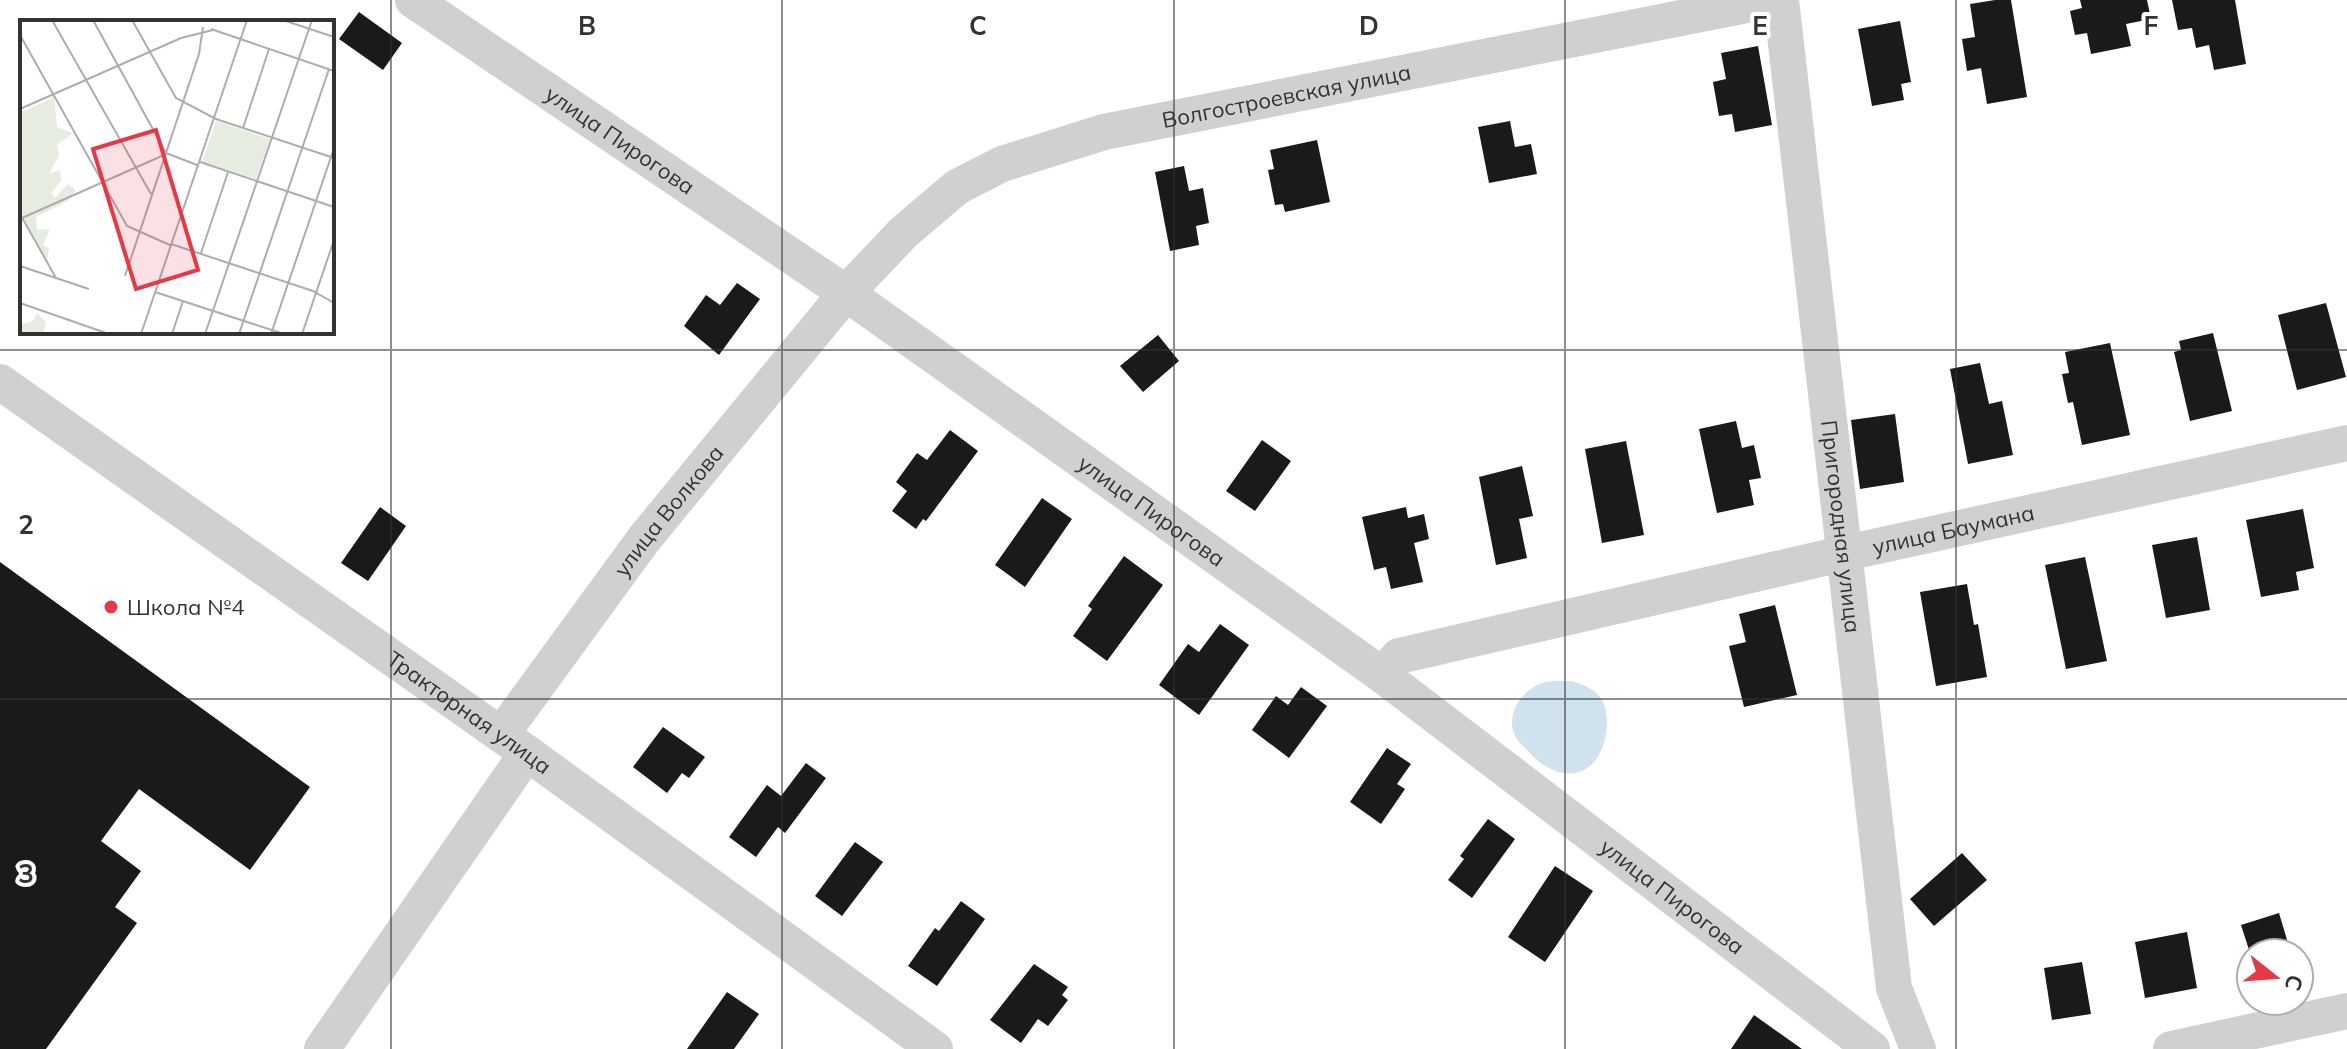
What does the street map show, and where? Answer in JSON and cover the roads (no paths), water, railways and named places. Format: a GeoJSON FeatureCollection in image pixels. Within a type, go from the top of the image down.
{"type":"FeatureCollection","features":[{"type":"Feature","properties":{"kind":"street","name":"улица Пирогова"},"geometry":{"type":"LineString","coordinates":[[413,0],[846,293],[1382,675],[1872,1049]]}},
{"type":"Feature","properties":{"kind":"street","name":"Волгостроевская улица"},"geometry":{"type":"LineString","coordinates":[[846,293],[904,232],[957,187],[1002,164],[1104,132],[1772,0]]}},
{"type":"Feature","properties":{"kind":"street","name":"Пригородная улица"},"geometry":{"type":"LineString","coordinates":[[1781,0],[1894,988],[1918,1049]]}},
{"type":"Feature","properties":{"kind":"street","name":"улица Волкова"},"geometry":{"type":"LineString","coordinates":[[322,1049],[644,539],[846,293]]}},
{"type":"Feature","properties":{"kind":"street","name":"Тракторная улица"},"geometry":{"type":"LineString","coordinates":[[0,382],[514,744],[935,1049]]}},
{"type":"Feature","properties":{"kind":"street","name":"улица Баумана"},"geometry":{"type":"LineString","coordinates":[[1382,675],[1399,656],[1846,553],[2347,443]]}},
{"type":"Feature","properties":{"kind":"street"},"geometry":{"type":"LineString","coordinates":[[2171,1049],[2347,1011]]}},
{"type":"Feature","properties":{"kind":"water"},"geometry":{"type":"Polygon","coordinates":[[[1550,681],[1572,681],[1599,696],[1607,724],[1601,750],[1595,760],[1588,768],[1567,773],[1555,771],[1535,758],[1516,738],[1512,718],[1520,699],[1537,686],[1550,681]]]}},
{"type":"Feature","properties":{"kind":"place","name":"Школа №4"},"geometry":{"type":"Point","coordinates":[111,607]}}]}
